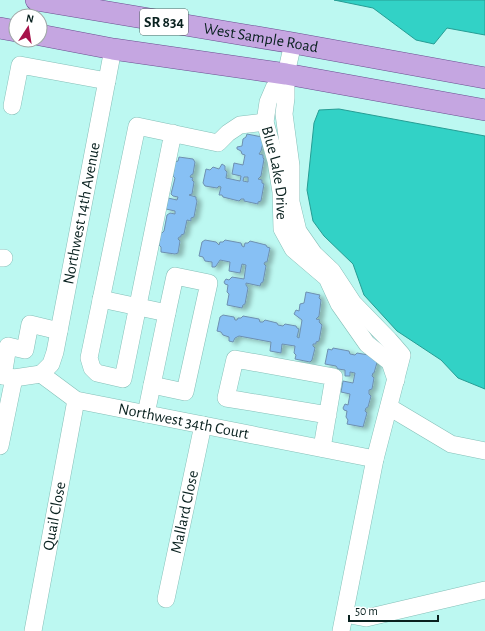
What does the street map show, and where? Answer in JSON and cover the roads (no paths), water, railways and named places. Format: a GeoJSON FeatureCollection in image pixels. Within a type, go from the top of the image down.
{"type":"FeatureCollection","features":[{"type":"Feature","properties":{"kind":"main road","name":"West Sample Road"},"geometry":{"type":"LineString","coordinates":[[36,0],[293,43],[485,78]]}},
{"type":"Feature","properties":{"kind":"main road","name":"West Sample Road"},"geometry":{"type":"LineString","coordinates":[[48,36],[113,48],[286,74],[485,110]]}},
{"type":"Feature","properties":{"kind":"street","name":"Blue Lake Drive"},"geometry":{"type":"LineString","coordinates":[[293,43],[286,74],[284,114],[291,166],[291,202],[298,231],[314,254],[332,270],[353,303],[402,355],[375,459],[341,631]]}},
{"type":"Feature","properties":{"kind":"street","name":"Northwest 14th Avenue"},"geometry":{"type":"LineString","coordinates":[[41,374],[51,364],[55,352],[113,48]]}},
{"type":"Feature","properties":{"kind":"street"},"geometry":{"type":"LineString","coordinates":[[12,106],[20,65],[107,81]]}},
{"type":"Feature","properties":{"kind":"street","name":"Blue Lake Drive"},"geometry":{"type":"LineString","coordinates":[[286,74],[274,88],[268,102],[265,122],[276,160],[281,192],[282,229],[293,249],[327,278],[339,304],[367,344],[390,362],[396,380]]}},
{"type":"Feature","properties":{"kind":"street"},"geometry":{"type":"LineString","coordinates":[[173,133],[123,379],[97,373],[92,368],[89,358],[137,126],[173,133],[218,143],[228,133],[240,125],[265,122]]}},
{"type":"Feature","properties":{"kind":"street"},"geometry":{"type":"LineString","coordinates":[[146,414],[152,385],[168,313],[175,276],[209,283],[185,392],[152,385]]}},
{"type":"Feature","properties":{"kind":"street"},"geometry":{"type":"LineString","coordinates":[[101,299],[168,313]]}},
{"type":"Feature","properties":{"kind":"street"},"geometry":{"type":"LineString","coordinates":[[0,446],[8,346],[25,350],[30,324],[59,331]]}},
{"type":"Feature","properties":{"kind":"street"},"geometry":{"type":"LineString","coordinates":[[322,448],[328,415],[334,377],[235,359],[226,398],[328,415]]}},
{"type":"Feature","properties":{"kind":"street"},"geometry":{"type":"LineString","coordinates":[[6,376],[41,374]]}},
{"type":"Feature","properties":{"kind":"street","name":"Northwest 34th Court"},"geometry":{"type":"LineString","coordinates":[[41,374],[76,400],[375,459]]}},
{"type":"Feature","properties":{"kind":"street","name":"Quail Close"},"geometry":{"type":"LineString","coordinates":[[33,631],[76,400]]}},
{"type":"Feature","properties":{"kind":"street"},"geometry":{"type":"LineString","coordinates":[[389,407],[451,444],[485,451]]}},
{"type":"Feature","properties":{"kind":"street","name":"Mallard Close"},"geometry":{"type":"LineString","coordinates":[[166,599],[203,425]]}},
{"type":"Feature","properties":{"kind":"street"},"geometry":{"type":"LineString","coordinates":[[345,614],[366,618],[485,590]]}},
{"type":"Feature","properties":{"kind":"water"},"geometry":{"type":"Polygon","coordinates":[[[334,0],[485,0],[485,35],[447,28],[434,44],[416,40],[373,8],[334,0]]]}},
{"type":"Feature","properties":{"kind":"water"},"geometry":{"type":"Polygon","coordinates":[[[339,109],[485,136],[485,389],[458,378],[441,360],[397,331],[364,295],[353,264],[324,236],[313,221],[307,190],[314,123],[319,110],[339,109]]]}}]}
